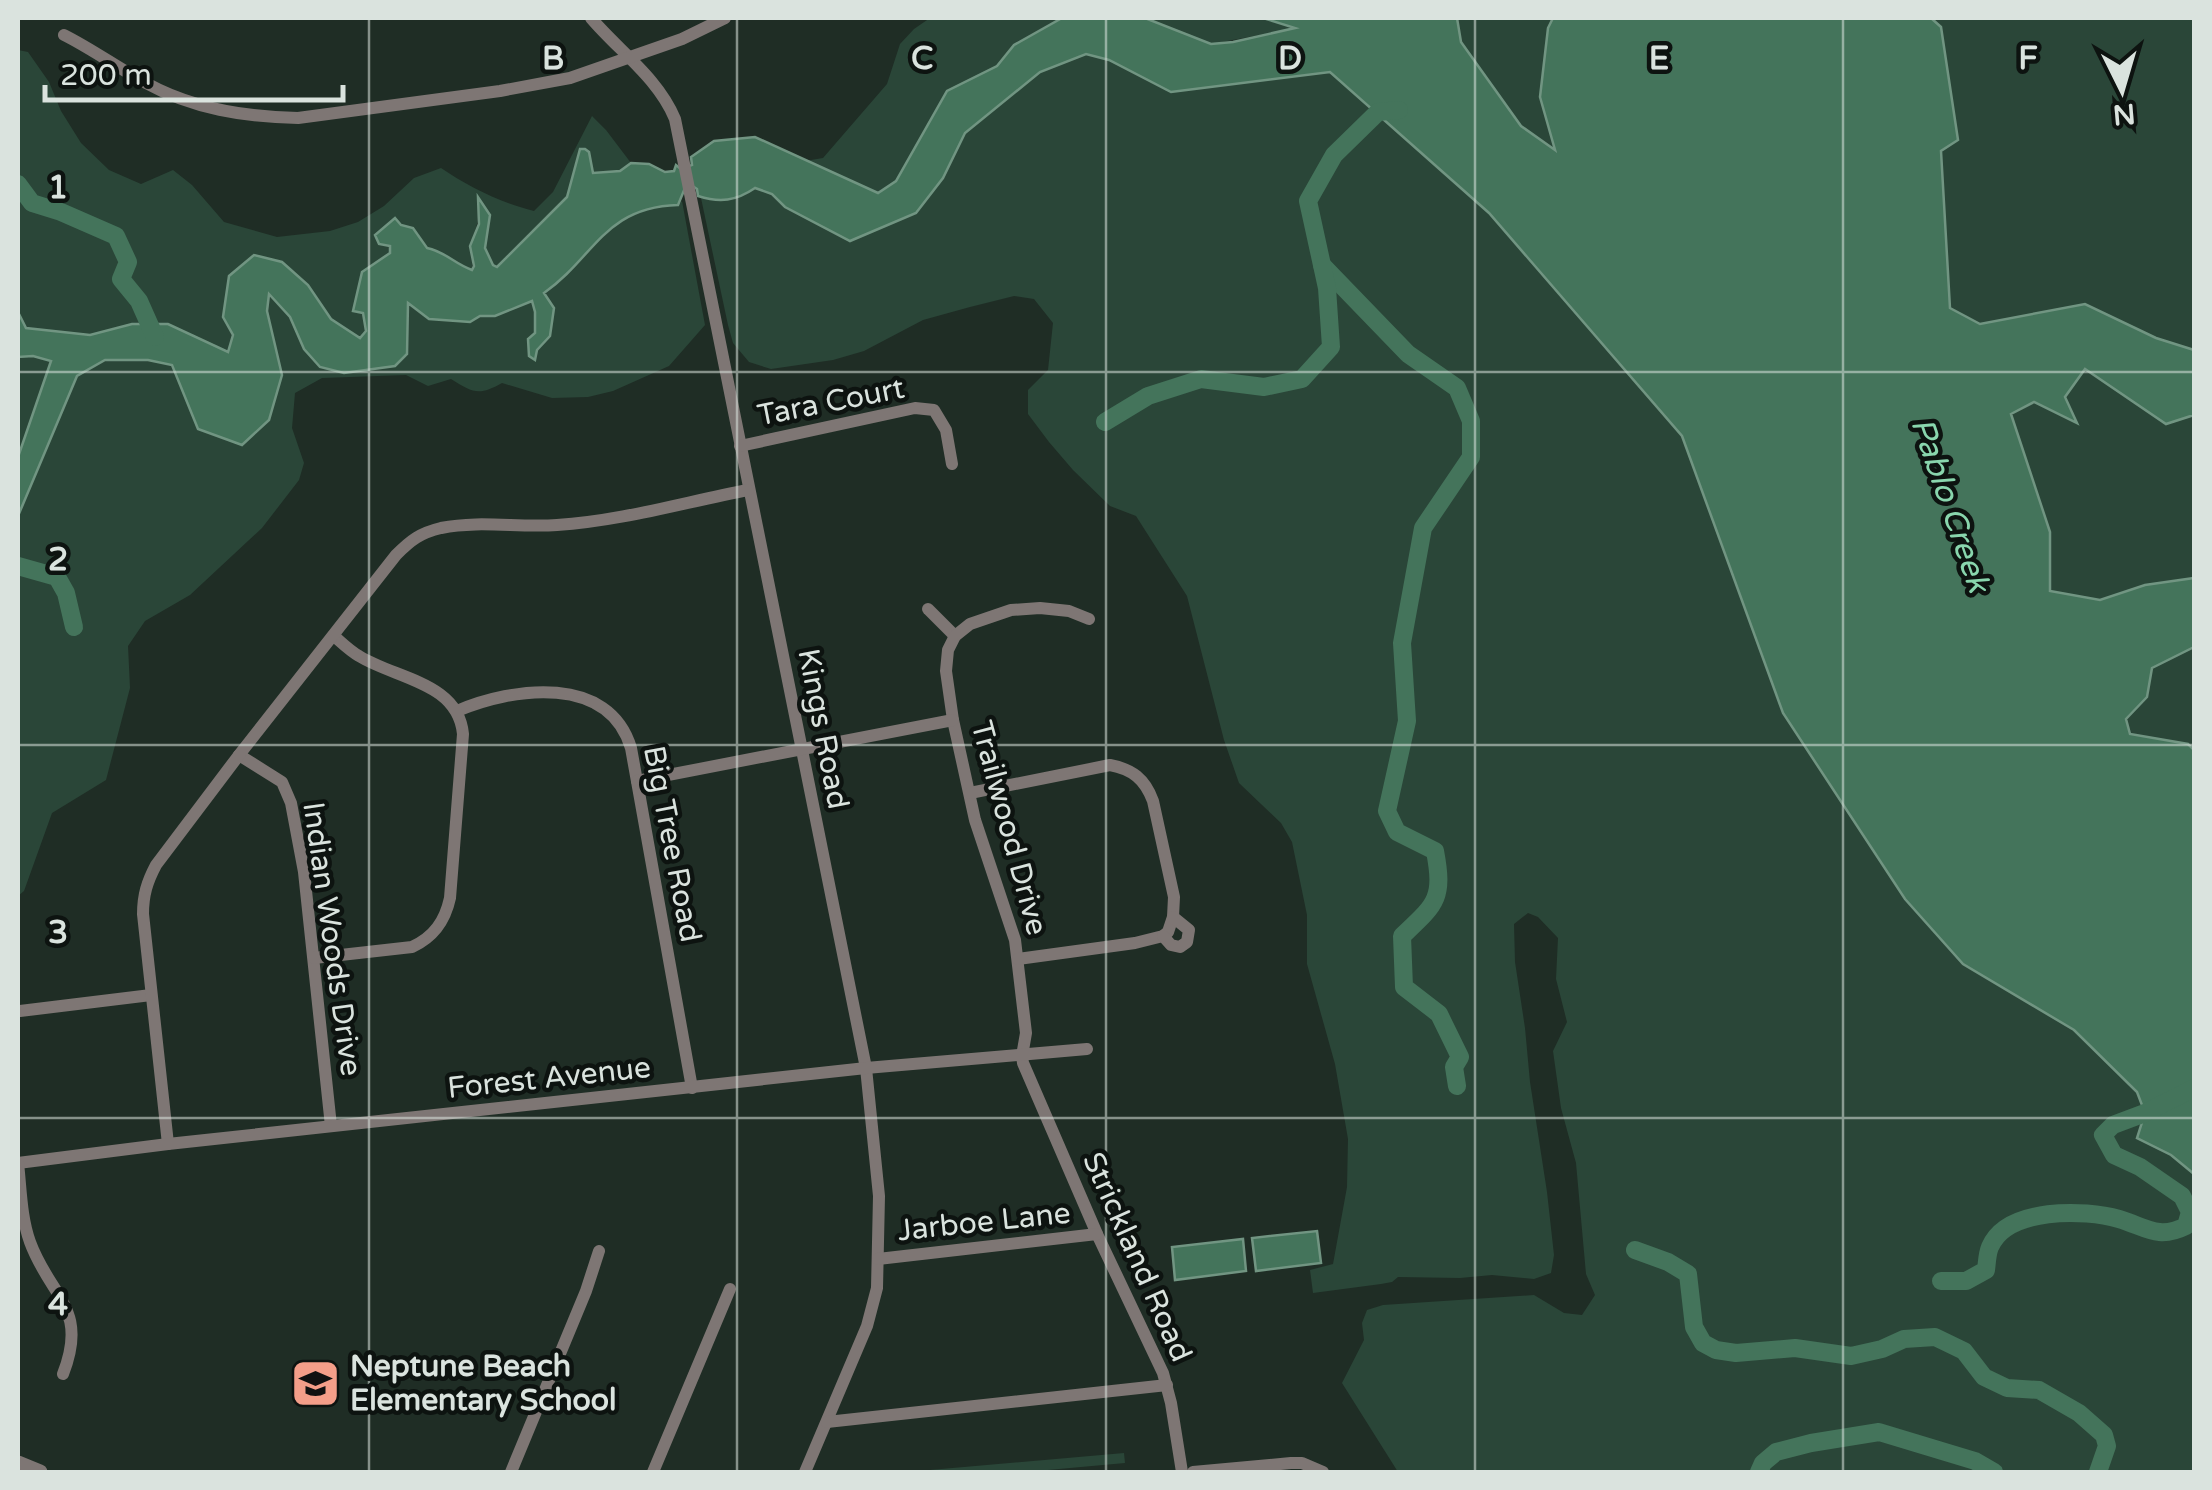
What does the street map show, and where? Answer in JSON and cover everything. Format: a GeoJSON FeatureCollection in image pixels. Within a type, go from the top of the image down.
{"type":"FeatureCollection","features":[{"type":"Feature","properties":{"kind":"street","name":"Kings Road"},"geometry":{"type":"LineString","coordinates":[[591,18],[648,78],[675,119],[866,1068],[879,1196],[877,1288],[874,1306],[805,1472]]}},
{"type":"Feature","properties":{"kind":"street"},"geometry":{"type":"LineString","coordinates":[[64,35],[148,85],[191,102],[230,113],[298,118],[570,78],[682,39],[725,18]]}},
{"type":"Feature","properties":{"kind":"street","name":"Tara Court"},"geometry":{"type":"LineString","coordinates":[[740,446],[915,408],[934,410],[946,430],[952,464]]}},
{"type":"Feature","properties":{"kind":"street"},"geometry":{"type":"LineString","coordinates":[[168,1144],[143,910],[147,881],[239,754],[412,538],[460,525],[556,525],[748,490]]}},
{"type":"Feature","properties":{"kind":"street"},"geometry":{"type":"LineString","coordinates":[[928,609],[955,636],[970,624],[1011,610],[1069,611],[1089,619]]}},
{"type":"Feature","properties":{"kind":"street"},"geometry":{"type":"LineString","coordinates":[[314,958],[412,947],[434,933],[444,920],[450,898],[464,734],[462,721],[451,702],[435,690],[360,656],[334,636]]}},
{"type":"Feature","properties":{"kind":"street","name":"Trailwood Drive"},"geometry":{"type":"LineString","coordinates":[[955,636],[948,650],[946,670],[953,720],[976,820],[1018,958],[1026,1033],[1022,1056]]}},
{"type":"Feature","properties":{"kind":"street","name":"Big Tree Road"},"geometry":{"type":"LineString","coordinates":[[457,711],[477,702],[532,694],[567,694],[602,706],[623,728],[631,748],[692,1088]]}},
{"type":"Feature","properties":{"kind":"street"},"geometry":{"type":"LineString","coordinates":[[637,782],[953,720]]}},
{"type":"Feature","properties":{"kind":"street","name":"Indian Woods Drive"},"geometry":{"type":"LineString","coordinates":[[239,754],[282,782],[288,793],[304,872],[331,1126]]}},
{"type":"Feature","properties":{"kind":"street"},"geometry":{"type":"LineString","coordinates":[[970,794],[1099,765],[1132,771],[1142,780],[1153,801],[1174,897],[1168,932],[1134,944],[1018,958]]}},
{"type":"Feature","properties":{"kind":"street"},"geometry":{"type":"LineString","coordinates":[[1164,936],[1170,945],[1180,947],[1187,942],[1189,930],[1173,916]]}},
{"type":"Feature","properties":{"kind":"street"},"geometry":{"type":"LineString","coordinates":[[20,1011],[152,995]]}},
{"type":"Feature","properties":{"kind":"street","name":"Forest Avenue"},"geometry":{"type":"LineString","coordinates":[[18,1163],[866,1068],[1087,1049]]}},
{"type":"Feature","properties":{"kind":"street","name":"Strickland Road"},"geometry":{"type":"LineString","coordinates":[[827,1422],[1167,1386],[1022,1056]]}},
{"type":"Feature","properties":{"kind":"street"},"geometry":{"type":"LineString","coordinates":[[18,1163],[28,1237],[70,1318],[71,1354],[63,1374]]}},
{"type":"Feature","properties":{"kind":"street","name":"Jarboe Lane"},"geometry":{"type":"LineString","coordinates":[[878,1259],[1097,1234]]}},
{"type":"Feature","properties":{"kind":"street"},"geometry":{"type":"LineString","coordinates":[[510,1472],[586,1291],[599,1250]]}},
{"type":"Feature","properties":{"kind":"street"},"geometry":{"type":"LineString","coordinates":[[652,1472],[730,1289]]}},
{"type":"Feature","properties":{"kind":"street"},"geometry":{"type":"LineString","coordinates":[[1167,1386],[1182,1472]]}},
{"type":"Feature","properties":{"kind":"street"},"geometry":{"type":"LineString","coordinates":[[18,1463],[40,1472]]}},
{"type":"Feature","properties":{"kind":"street"},"geometry":{"type":"LineString","coordinates":[[1192,1472],[1291,1463],[1324,1472]]}},
{"type":"Feature","properties":{"kind":"shaded area"},"geometry":{"type":"Polygon","coordinates":[[[930,18],[1062,18],[1014,45],[997,66],[947,91],[896,181],[878,193],[805,161],[823,158],[887,84],[900,44],[930,18]]]}},
{"type":"Feature","properties":{"kind":"shaded area"},"geometry":{"type":"Polygon","coordinates":[[[1145,18],[1263,18],[1298,28],[1211,44],[1145,18]]]}},
{"type":"Feature","properties":{"kind":"shaded area"},"geometry":{"type":"Polygon","coordinates":[[[1457,18],[1553,18],[1548,28],[1556,152],[1521,126],[1461,42],[1457,18]]]}},
{"type":"Feature","properties":{"kind":"shaded area"},"geometry":{"type":"Polygon","coordinates":[[[1931,18],[2194,18],[2194,350],[2156,338],[2085,304],[1980,324],[1950,308],[1931,18]]]}},
{"type":"Feature","properties":{"kind":"shaded area"},"geometry":{"type":"Polygon","coordinates":[[[18,50],[28,52],[49,82],[81,143],[109,170],[141,184],[173,170],[192,185],[224,222],[277,237],[330,231],[358,222],[384,206],[414,178],[441,168],[486,194],[534,211],[553,192],[592,116],[631,163],[620,171],[593,173],[578,153],[567,197],[497,267],[485,248],[490,215],[478,211],[471,245],[472,270],[426,248],[413,228],[395,219],[390,253],[354,311],[363,313],[366,331],[359,338],[331,319],[308,285],[282,262],[233,335],[229,352],[168,324],[132,324],[90,335],[25,328],[18,312],[18,50]]]}},
{"type":"Feature","properties":{"kind":"shaded area"},"geometry":{"type":"Polygon","coordinates":[[[1086,54],[1109,60],[1171,92],[1330,72],[1489,213],[1682,436],[1783,713],[1905,899],[1963,964],[2074,1030],[2137,1092],[2145,1113],[2138,1138],[2171,1155],[2194,1174],[2194,1472],[1398,1472],[1342,1383],[1364,1340],[1362,1323],[1367,1310],[1383,1305],[1534,1295],[1564,1313],[1582,1315],[1595,1295],[1586,1274],[1576,1163],[1561,1108],[1553,1051],[1567,1022],[1556,979],[1558,938],[1538,917],[1528,913],[1514,924],[1515,962],[1554,1255],[1551,1273],[1534,1279],[1492,1275],[1398,1277],[1392,1282],[1313,1293],[1310,1270],[1333,1264],[1347,1187],[1348,1139],[1335,1064],[1307,964],[1307,915],[1292,842],[1281,823],[1239,783],[1187,596],[1136,516],[1110,506],[1073,470],[1028,414],[1028,390],[1048,370],[1053,323],[1034,299],[1014,296],[923,320],[864,351],[771,369],[749,362],[733,343],[728,325],[701,198],[729,199],[755,188],[851,241],[943,178],[965,133],[1040,72],[1086,54]]]}},
{"type":"Feature","properties":{"kind":"shaded area"},"geometry":{"type":"Polygon","coordinates":[[[682,201],[705,325],[669,366],[613,391],[588,397],[552,398],[502,383],[476,391],[451,379],[428,386],[406,375],[322,378],[295,393],[292,428],[304,463],[299,480],[262,528],[190,595],[145,621],[128,646],[130,688],[106,780],[52,813],[24,891],[18,896],[18,516],[77,376],[105,360],[148,360],[172,365],[198,429],[282,375],[267,311],[269,293],[290,317],[304,349],[395,366],[407,354],[408,302],[495,316],[533,300],[535,333],[528,339],[537,350],[550,336],[544,293],[617,224],[633,215],[682,201]]]}},
{"type":"Feature","properties":{"kind":"shaded area"},"geometry":{"type":"Polygon","coordinates":[[[18,357],[52,361],[18,457],[18,357]]]}},
{"type":"Feature","properties":{"kind":"shaded area"},"geometry":{"type":"Polygon","coordinates":[[[2085,369],[2166,424],[2194,414],[2194,578],[2145,585],[2100,600],[2050,591],[2050,532],[2011,413],[2034,402],[2076,421],[2065,397],[2085,369]]]}},
{"type":"Feature","properties":{"kind":"shaded area"},"geometry":{"type":"Polygon","coordinates":[[[2194,647],[2194,750],[2188,744],[2130,734],[2126,719],[2147,697],[2152,668],[2194,647]]]}},
{"type":"Feature","properties":{"kind":"shaded area"},"geometry":{"type":"Polygon","coordinates":[[[1124,1453],[1125,1463],[1026,1472],[907,1472],[1124,1453]]]}},
{"type":"Feature","properties":{"kind":"water","name":"Pablo Creek"},"geometry":{"type":"Polygon","coordinates":[[[1062,18],[1145,18],[1211,44],[1295,28],[1263,18],[1457,18],[1461,42],[1521,126],[1555,150],[1540,97],[1548,28],[1553,18],[1931,18],[1941,27],[1958,140],[1941,151],[1950,308],[1980,324],[2085,304],[2156,338],[2194,350],[2194,415],[2166,424],[2085,369],[2065,397],[2077,423],[2034,402],[2011,414],[2050,532],[2050,591],[2100,600],[2145,585],[2194,578],[2194,647],[2152,668],[2147,697],[2126,719],[2130,734],[2188,744],[2194,750],[2194,1174],[2171,1155],[2137,1138],[2145,1113],[2137,1092],[2074,1030],[1963,964],[1905,899],[1783,713],[1682,436],[1489,213],[1330,72],[1171,92],[1109,60],[1086,54],[1040,72],[965,133],[943,178],[916,213],[850,241],[785,207],[772,194],[755,188],[741,196],[714,200],[698,196],[694,187],[685,188],[678,205],[653,208],[617,224],[544,293],[554,308],[550,336],[537,350],[535,360],[529,356],[528,339],[535,333],[532,301],[470,322],[429,319],[408,303],[407,354],[395,366],[344,373],[320,367],[304,349],[290,317],[269,294],[267,311],[282,375],[269,420],[242,445],[198,429],[172,365],[148,360],[105,360],[77,376],[18,516],[18,457],[51,361],[18,357],[18,312],[26,328],[90,335],[132,324],[168,324],[228,352],[233,335],[223,317],[229,276],[254,255],[282,262],[308,285],[331,319],[360,338],[366,331],[363,313],[353,311],[362,272],[390,253],[390,246],[379,244],[375,235],[395,218],[401,225],[413,228],[427,248],[472,270],[470,246],[479,224],[478,197],[490,215],[485,248],[497,267],[567,197],[580,149],[589,152],[593,173],[620,171],[631,163],[649,164],[665,172],[674,171],[676,165],[681,169],[692,165],[691,157],[714,141],[755,137],[878,193],[896,181],[947,91],[997,66],[1014,45],[1062,18]]]}},
{"type":"Feature","properties":{"kind":"water"},"geometry":{"type":"Polygon","coordinates":[[[1317,1231],[1321,1263],[1256,1271],[1252,1238],[1317,1231]]]}},
{"type":"Feature","properties":{"kind":"water"},"geometry":{"type":"Polygon","coordinates":[[[1243,1239],[1246,1271],[1175,1280],[1172,1247],[1243,1239]]]}},
{"type":"Feature","properties":{"kind":"waterway"},"geometry":{"type":"LineString","coordinates":[[1105,422],[1148,396],[1201,379],[1264,387],[1302,379],[1331,347],[1327,288],[1308,201],[1334,155],[1378,112],[1399,110]]}},
{"type":"Feature","properties":{"kind":"waterway"},"geometry":{"type":"LineString","coordinates":[[18,184],[32,203],[116,236],[128,262],[121,279],[139,301],[155,337]]}},
{"type":"Feature","properties":{"kind":"waterway"},"geometry":{"type":"LineString","coordinates":[[1322,265],[1408,354],[1457,388],[1471,421],[1471,457],[1423,528],[1402,643],[1407,721],[1387,811],[1397,832],[1435,851],[1435,900],[1402,936],[1404,987],[1439,1014],[1460,1057],[1454,1067],[1457,1086]]}},
{"type":"Feature","properties":{"kind":"waterway"},"geometry":{"type":"LineString","coordinates":[[18,566],[57,577],[66,593],[74,627]]}},
{"type":"Feature","properties":{"kind":"waterway"},"geometry":{"type":"LineString","coordinates":[[1941,1281],[1966,1281],[1986,1270],[1989,1250],[1999,1234],[2029,1218],[2087,1214],[2160,1232],[2186,1226],[2190,1212],[2182,1196],[2140,1167],[2114,1155],[2103,1135],[2113,1125],[2194,1088]]}},
{"type":"Feature","properties":{"kind":"waterway"},"geometry":{"type":"LineString","coordinates":[[1635,1250],[1688,1274],[1694,1327],[1703,1343],[1716,1350],[1736,1353],[1795,1348],[1851,1356],[1904,1339],[1935,1337],[1964,1351],[1984,1377],[2007,1388],[2039,1390],[2079,1413],[2104,1435],[2107,1446],[2098,1472]]}},
{"type":"Feature","properties":{"kind":"waterway"},"geometry":{"type":"LineString","coordinates":[[1759,1472],[1776,1452],[1879,1432],[1975,1461],[1994,1472]]}},
{"type":"Feature","properties":{"kind":"place","name":"Neptune Beach Elementary School"},"geometry":{"type":"Point","coordinates":[315,1383]}}]}
